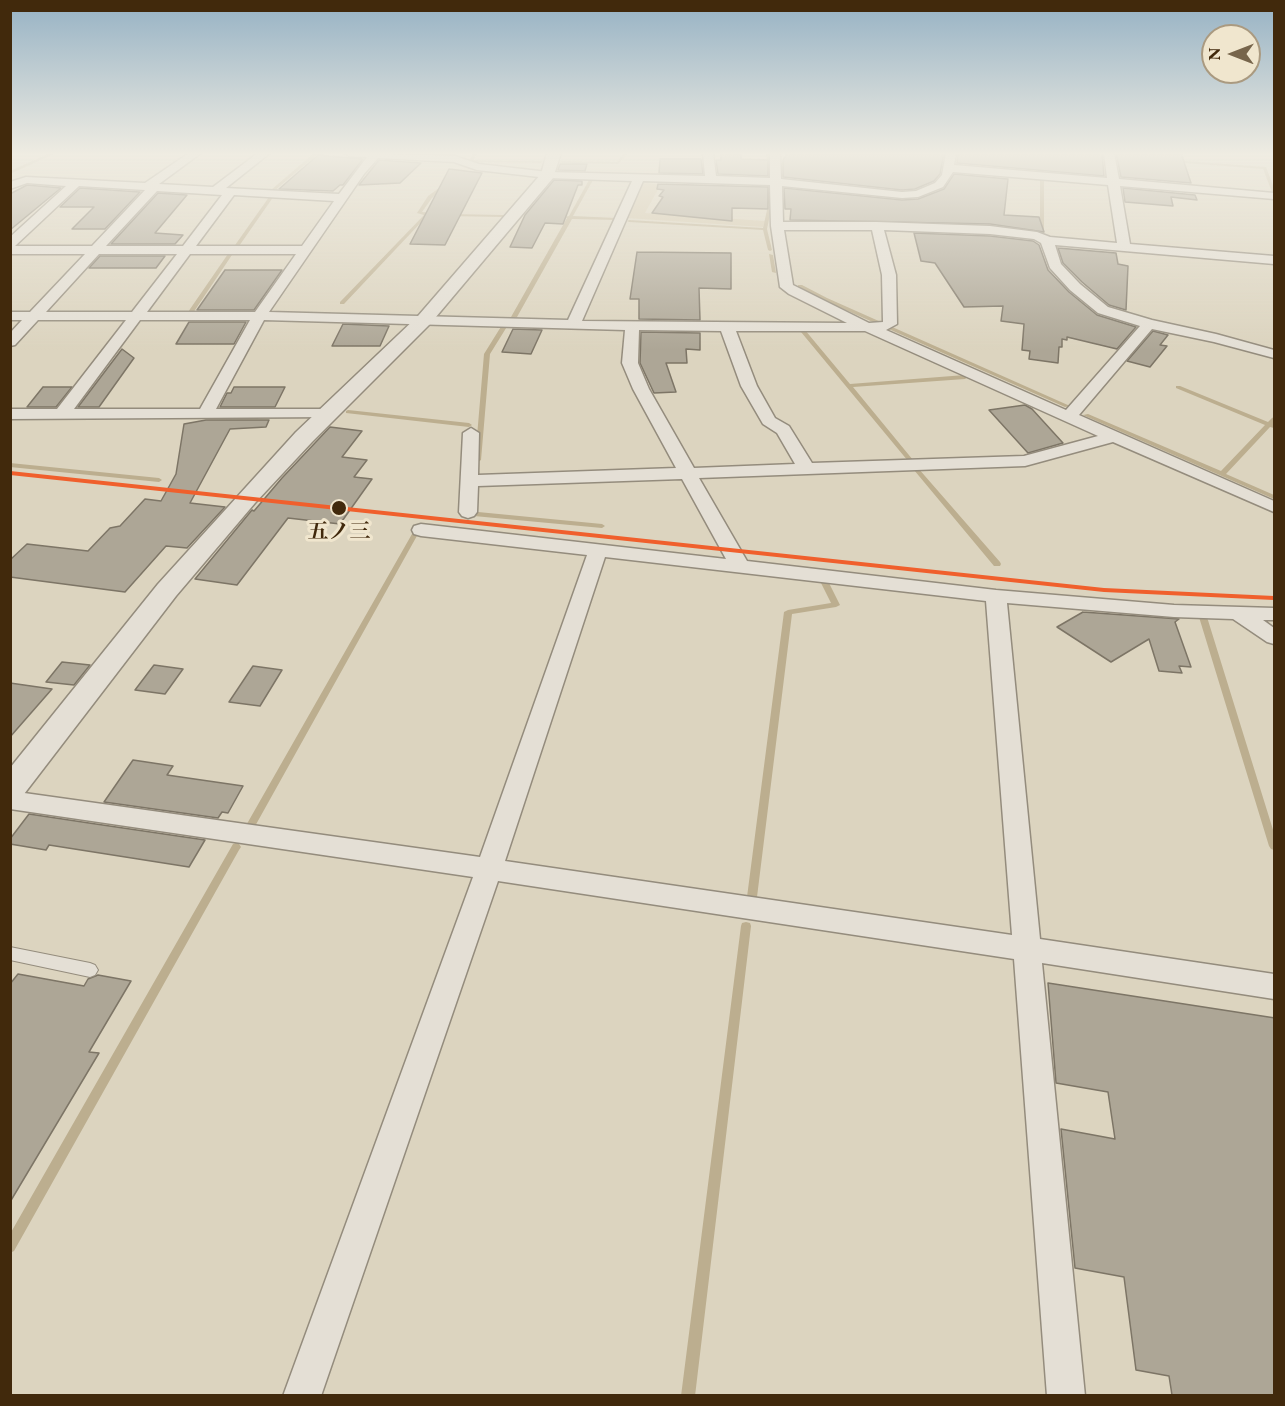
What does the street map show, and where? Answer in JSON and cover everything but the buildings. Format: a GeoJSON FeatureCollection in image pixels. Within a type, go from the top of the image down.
{"type":"FeatureCollection","features":[{"type":"Feature","properties":{"kind":"street"},"geometry":{"type":"LineString","coordinates":[[10,244],[37,219]]}},
{"type":"Feature","properties":{"kind":"street"},"geometry":{"type":"LineString","coordinates":[[10,342],[122,219]]}},
{"type":"Feature","properties":{"kind":"street"},"geometry":{"type":"LineString","coordinates":[[62,414],[210,219]]}},
{"type":"Feature","properties":{"kind":"street"},"geometry":{"type":"LineString","coordinates":[[205,414],[259,316],[327,219]]}},
{"type":"Feature","properties":{"kind":"street"},"geometry":{"type":"LineString","coordinates":[[10,790],[167,590],[247,498],[327,414],[424,320],[511,219]]}},
{"type":"Feature","properties":{"kind":"street"},"geometry":{"type":"LineString","coordinates":[[573,325],[620,219]]}},
{"type":"Feature","properties":{"kind":"street"},"geometry":{"type":"LineString","coordinates":[[777,219],[787,286],[879,326],[1069,417],[1275,507]]}},
{"type":"Feature","properties":{"kind":"street"},"geometry":{"type":"LineString","coordinates":[[777,226],[877,226],[892,219]]}},
{"type":"Feature","properties":{"kind":"street"},"geometry":{"type":"LineString","coordinates":[[940,219],[990,230],[1037,236],[1047,241],[1275,260]]}},
{"type":"Feature","properties":{"kind":"street"},"geometry":{"type":"LineString","coordinates":[[1119,219],[1124,247]]}},
{"type":"Feature","properties":{"kind":"street"},"geometry":{"type":"LineString","coordinates":[[877,226],[889,275],[879,326]]}},
{"type":"Feature","properties":{"kind":"street"},"geometry":{"type":"LineString","coordinates":[[1047,241],[1055,265],[1075,287],[1103,310],[1149,324],[1275,354]]}},
{"type":"Feature","properties":{"kind":"street"},"geometry":{"type":"LineString","coordinates":[[10,250],[305,250]]}},
{"type":"Feature","properties":{"kind":"street"},"geometry":{"type":"LineString","coordinates":[[10,316],[259,316],[632,326],[879,326]]}},
{"type":"Feature","properties":{"kind":"street"},"geometry":{"type":"LineString","coordinates":[[1069,417],[1149,324]]}},
{"type":"Feature","properties":{"kind":"street"},"geometry":{"type":"LineString","coordinates":[[632,326],[630,363],[641,389],[739,565]]}},
{"type":"Feature","properties":{"kind":"street"},"geometry":{"type":"LineString","coordinates":[[727,326],[749,386],[769,421],[783,430],[807,469]]}},
{"type":"Feature","properties":{"kind":"street"},"geometry":{"type":"LineString","coordinates":[[10,414],[327,414]]}},
{"type":"Feature","properties":{"kind":"street"},"geometry":{"type":"LineString","coordinates":[[468,512],[471,481],[471,433]]}},
{"type":"Feature","properties":{"kind":"street"},"geometry":{"type":"LineString","coordinates":[[471,481],[1025,461],[1114,437]]}},
{"type":"Feature","properties":{"kind":"street"},"geometry":{"type":"LineString","coordinates":[[421,530],[996,596],[1174,611],[1275,614]]}},
{"type":"Feature","properties":{"kind":"street"},"geometry":{"type":"LineString","coordinates":[[302,1395],[489,869],[598,550]]}},
{"type":"Feature","properties":{"kind":"street"},"geometry":{"type":"LineString","coordinates":[[996,596],[1066,1395]]}},
{"type":"Feature","properties":{"kind":"street"},"geometry":{"type":"LineString","coordinates":[[1238,613],[1275,637]]}},
{"type":"Feature","properties":{"kind":"street"},"geometry":{"type":"LineString","coordinates":[[10,800],[1275,987]]}},
{"type":"Feature","properties":{"kind":"lane"},"geometry":{"type":"LineString","coordinates":[[10,953],[90,970]]}},
{"type":"Feature","properties":{"kind":"shaded area"},"geometry":{"type":"Polygon","coordinates":[[[635,219],[765,221],[763,227],[635,219]]]}},
{"type":"Feature","properties":{"kind":"waterway"},"geometry":{"type":"LineString","coordinates":[[235,248],[256,219]]}},
{"type":"Feature","properties":{"kind":"waterway"},"geometry":{"type":"LineString","coordinates":[[342,303],[423,219]]}},
{"type":"Feature","properties":{"kind":"waterway"},"geometry":{"type":"LineString","coordinates":[[514,317],[569,219]]}},
{"type":"Feature","properties":{"kind":"waterway"},"geometry":{"type":"LineString","coordinates":[[607,219],[617,219]]}},
{"type":"Feature","properties":{"kind":"waterway"},"geometry":{"type":"LineString","coordinates":[[765,229],[767,219]]}},
{"type":"Feature","properties":{"kind":"waterway"},"geometry":{"type":"LineString","coordinates":[[1042,219],[1042,233]]}},
{"type":"Feature","properties":{"kind":"waterway"},"geometry":{"type":"LineString","coordinates":[[629,221],[765,229]]}},
{"type":"Feature","properties":{"kind":"waterway"},"geometry":{"type":"LineString","coordinates":[[872,228],[881,266]]}},
{"type":"Feature","properties":{"kind":"waterway"},"geometry":{"type":"LineString","coordinates":[[765,229],[770,250]]}},
{"type":"Feature","properties":{"kind":"waterway"},"geometry":{"type":"LineString","coordinates":[[191,312],[232,252]]}},
{"type":"Feature","properties":{"kind":"waterway"},"geometry":{"type":"LineString","coordinates":[[771,255],[774,272]]}},
{"type":"Feature","properties":{"kind":"waterway"},"geometry":{"type":"LineString","coordinates":[[800,286],[1067,406]]}},
{"type":"Feature","properties":{"kind":"waterway"},"geometry":{"type":"LineString","coordinates":[[478,460],[487,354],[505,325]]}},
{"type":"Feature","properties":{"kind":"waterway"},"geometry":{"type":"LineString","coordinates":[[803,331],[849,386]]}},
{"type":"Feature","properties":{"kind":"waterway"},"geometry":{"type":"LineString","coordinates":[[849,386],[965,377]]}},
{"type":"Feature","properties":{"kind":"waterway"},"geometry":{"type":"LineString","coordinates":[[849,386],[910,460]]}},
{"type":"Feature","properties":{"kind":"waterway"},"geometry":{"type":"LineString","coordinates":[[1178,387],[1269,424]]}},
{"type":"Feature","properties":{"kind":"waterway"},"geometry":{"type":"LineString","coordinates":[[348,412],[469,425]]}},
{"type":"Feature","properties":{"kind":"waterway"},"geometry":{"type":"LineString","coordinates":[[1086,415],[1274,497]]}},
{"type":"Feature","properties":{"kind":"waterway"},"geometry":{"type":"LineString","coordinates":[[1269,424],[1274,419]]}},
{"type":"Feature","properties":{"kind":"waterway"},"geometry":{"type":"LineString","coordinates":[[1222,474],[1269,424]]}},
{"type":"Feature","properties":{"kind":"waterway"},"geometry":{"type":"LineString","coordinates":[[1269,424],[1274,426]]}},
{"type":"Feature","properties":{"kind":"waterway"},"geometry":{"type":"LineString","coordinates":[[10,465],[159,480]]}},
{"type":"Feature","properties":{"kind":"waterway"},"geometry":{"type":"LineString","coordinates":[[916,469],[997,564]]}},
{"type":"Feature","properties":{"kind":"waterway"},"geometry":{"type":"LineString","coordinates":[[475,504],[474,514],[602,526]]}},
{"type":"Feature","properties":{"kind":"waterway"},"geometry":{"type":"LineString","coordinates":[[251,825],[415,534]]}},
{"type":"Feature","properties":{"kind":"waterway"},"geometry":{"type":"LineString","coordinates":[[752,897],[788,612],[836,605],[823,579]]}},
{"type":"Feature","properties":{"kind":"waterway"},"geometry":{"type":"LineString","coordinates":[[1203,617],[1274,846]]}},
{"type":"Feature","properties":{"kind":"waterway"},"geometry":{"type":"LineString","coordinates":[[10,1247],[236,847]]}},
{"type":"Feature","properties":{"kind":"waterway"},"geometry":{"type":"LineString","coordinates":[[688,1396],[746,926]]}},
{"type":"Feature","properties":{"kind":"transit line"},"geometry":{"type":"LineString","coordinates":[[10,473],[1104,590],[1274,598]]}},
{"type":"Feature","properties":{"kind":"place","name":"五ノ三"},"geometry":{"type":"Point","coordinates":[339,508]}}]}
